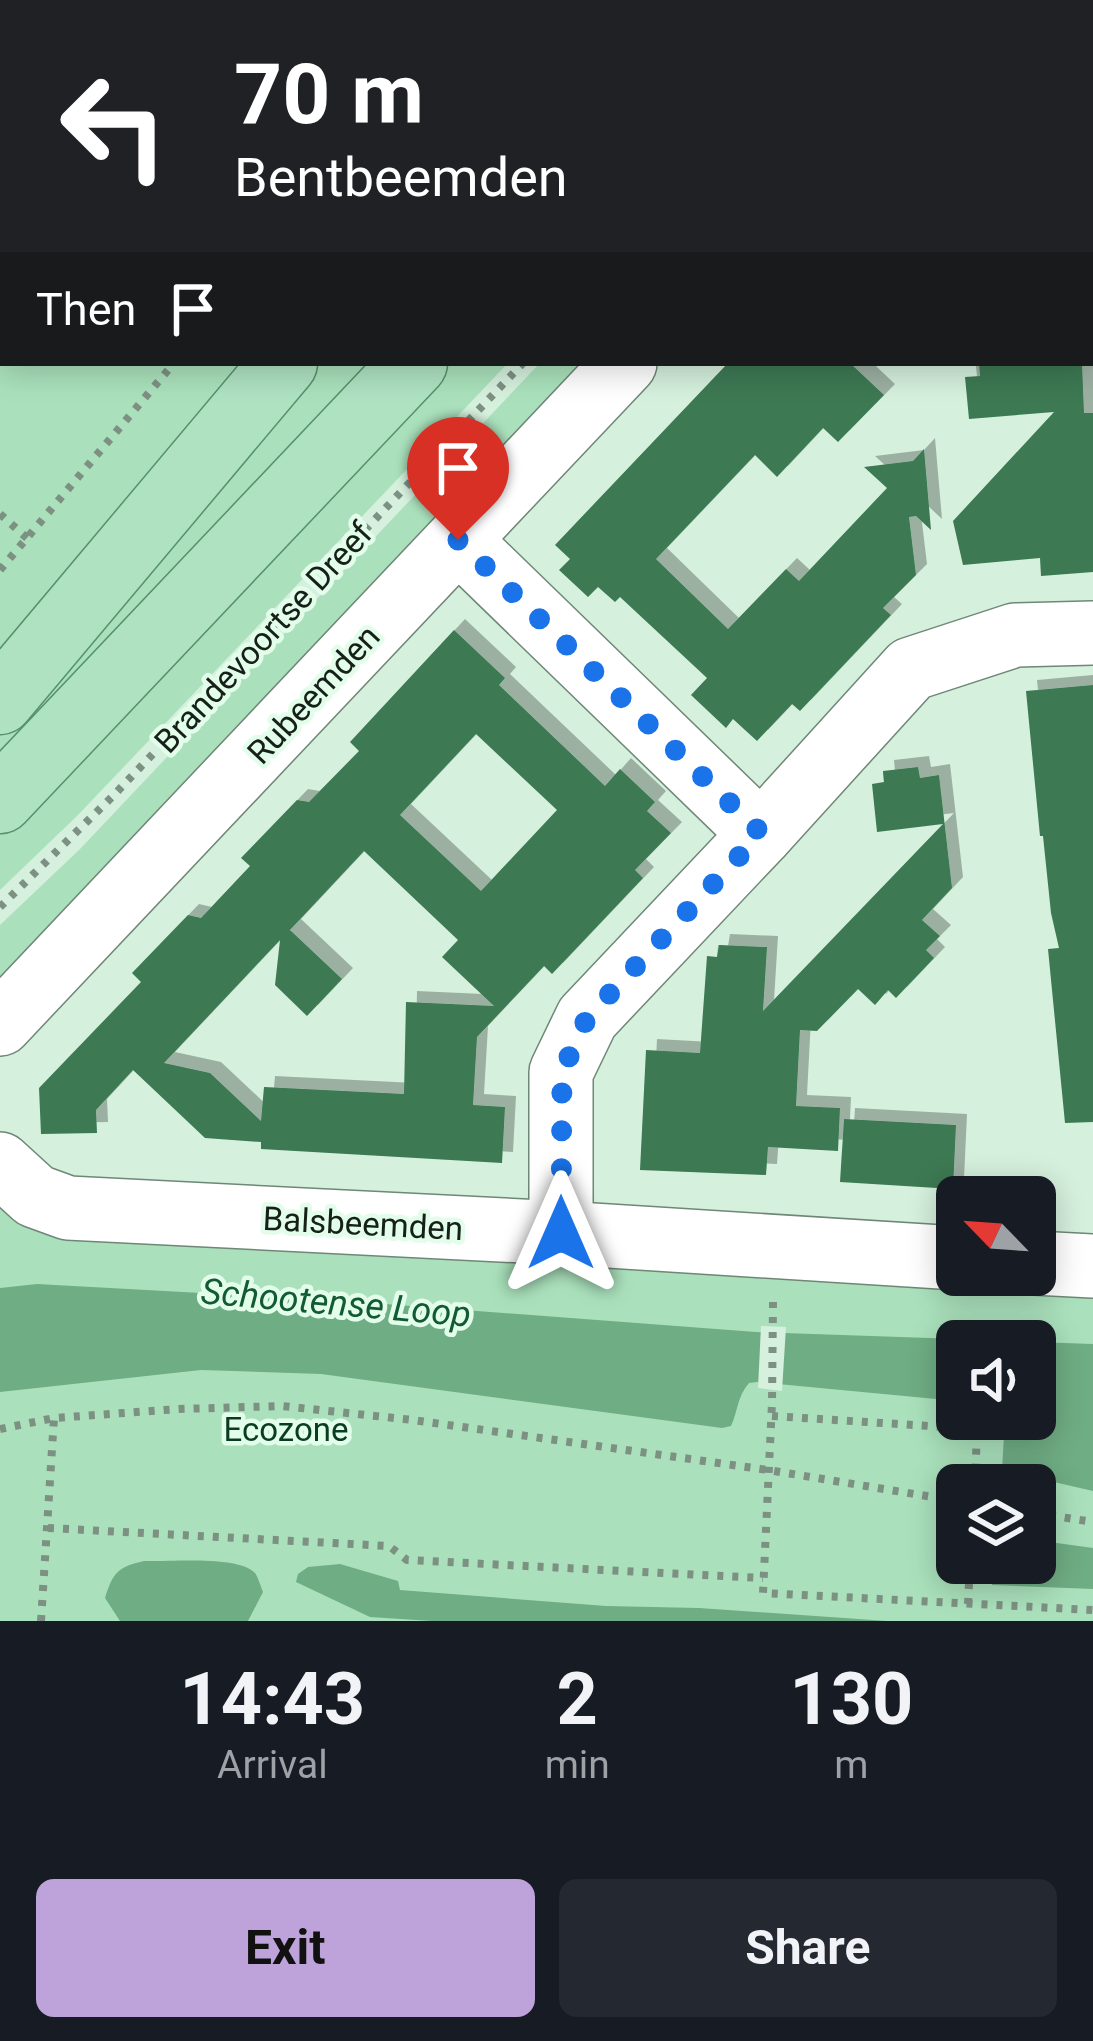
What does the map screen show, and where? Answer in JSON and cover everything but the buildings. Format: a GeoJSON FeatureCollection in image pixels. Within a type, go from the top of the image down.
{"type":"FeatureCollection","features":[{"type":"Feature","properties":{"kind":"main road"},"geometry":{"type":"LineString","coordinates":[[0,701],[281,366]]}},
{"type":"Feature","properties":{"kind":"main road"},"geometry":{"type":"LineString","coordinates":[[0,800],[411,366]]}},
{"type":"Feature","properties":{"kind":"street","name":"Rubeemden"},"geometry":{"type":"LineString","coordinates":[[0,1024],[622,366]]}},
{"type":"Feature","properties":{"kind":"street"},"geometry":{"type":"LineString","coordinates":[[458,540],[761,833]]}},
{"type":"Feature","properties":{"kind":"street"},"geometry":{"type":"LineString","coordinates":[[561,1233],[562,1072],[587,1018],[911,669],[1015,635],[1093,633]]}},
{"type":"Feature","properties":{"kind":"street","name":"Balsbeemden"},"geometry":{"type":"LineString","coordinates":[[0,1164],[35,1196],[68,1208],[936,1257]]}},
{"type":"Feature","properties":{"kind":"street"},"geometry":{"type":"LineString","coordinates":[[1056,1264],[1093,1266]]}},
{"type":"Feature","properties":{"kind":"path"},"geometry":{"type":"LineString","coordinates":[[0,570],[172,366]]}},
{"type":"Feature","properties":{"kind":"path","name":"Brandevoortse Dreef"},"geometry":{"type":"LineString","coordinates":[[0,907],[113,796],[520,366]]}},
{"type":"Feature","properties":{"kind":"path"},"geometry":{"type":"LineString","coordinates":[[0,514],[27,538]]}},
{"type":"Feature","properties":{"kind":"path"},"geometry":{"type":"LineString","coordinates":[[773,1318],[763,1593],[1093,1610]]}},
{"type":"Feature","properties":{"kind":"path"},"geometry":{"type":"LineString","coordinates":[[0,1429],[54,1418],[282,1406],[413,1420],[936,1498]]}},
{"type":"Feature","properties":{"kind":"path"},"geometry":{"type":"LineString","coordinates":[[772,1416],[977,1429],[976,1464]]}},
{"type":"Feature","properties":{"kind":"path"},"geometry":{"type":"LineString","coordinates":[[41,1621],[54,1418]]}},
{"type":"Feature","properties":{"kind":"path"},"geometry":{"type":"LineString","coordinates":[[1056,1516],[1093,1522]]}},
{"type":"Feature","properties":{"kind":"path"},"geometry":{"type":"LineString","coordinates":[[48,1528],[388,1546],[407,1560],[763,1578]]}},
{"type":"Feature","properties":{"kind":"path"},"geometry":{"type":"LineString","coordinates":[[968,1604],[969,1584]]}},
{"type":"Feature","properties":{"kind":"green space"},"geometry":{"type":"Polygon","coordinates":[[[0,366],[267,366],[0,685],[0,366]]]}},
{"type":"Feature","properties":{"kind":"green space"},"geometry":{"type":"Polygon","coordinates":[[[300,366],[389,366],[0,778],[0,724],[300,366]]]}},
{"type":"Feature","properties":{"kind":"green space"},"geometry":{"type":"Polygon","coordinates":[[[424,366],[505,366],[78,815],[0,890],[0,814],[424,366]]]}},
{"type":"Feature","properties":{"kind":"green space"},"geometry":{"type":"Polygon","coordinates":[[[537,366],[592,366],[0,989],[0,925],[80,849],[537,366]]]}},
{"type":"Feature","properties":{"kind":"green space","name":"Ecozone"},"geometry":{"type":"Polygon","coordinates":[[[0,1194],[936,1273],[936,1296],[1056,1296],[1056,1279],[1093,1280],[1093,1621],[244,1621],[237,1616],[177,1621],[0,1621],[0,1194]]]}},
{"type":"Feature","properties":{"kind":"water","name":"Schootense Loop"},"geometry":{"type":"Polygon","coordinates":[[[37,1284],[756,1332],[936,1338],[936,1399],[749,1383],[731,1426],[722,1428],[321,1374],[201,1370],[0,1392],[0,1288],[37,1284]]]}},
{"type":"Feature","properties":{"kind":"water"},"geometry":{"type":"Polygon","coordinates":[[[1056,1343],[1093,1344],[1093,1491],[1056,1482],[1056,1464],[1002,1464],[1004,1440],[1056,1440],[1056,1343]]]}},
{"type":"Feature","properties":{"kind":"water"},"geometry":{"type":"Polygon","coordinates":[[[1056,1543],[1093,1548],[1093,1589],[992,1585],[1056,1584],[1056,1543]]]}},
{"type":"Feature","properties":{"kind":"water"},"geometry":{"type":"Polygon","coordinates":[[[144,1561],[247,1567],[263,1592],[248,1621],[120,1621],[105,1598],[108,1589],[122,1569],[144,1561]]]}},
{"type":"Feature","properties":{"kind":"water"},"geometry":{"type":"Polygon","coordinates":[[[340,1564],[398,1581],[400,1590],[887,1621],[370,1617],[296,1582],[308,1567],[340,1564]]]}},
{"type":"Feature","properties":{"kind":"pier"},"geometry":{"type":"Polygon","coordinates":[[[761,1326],[786,1327],[782,1391],[758,1388],[761,1326]]]}},
{"type":"Feature","properties":{"kind":"route"},"geometry":{"type":"LineString","coordinates":[[458,540],[761,833],[587,1018],[562,1072],[561,1233]]}}]}
